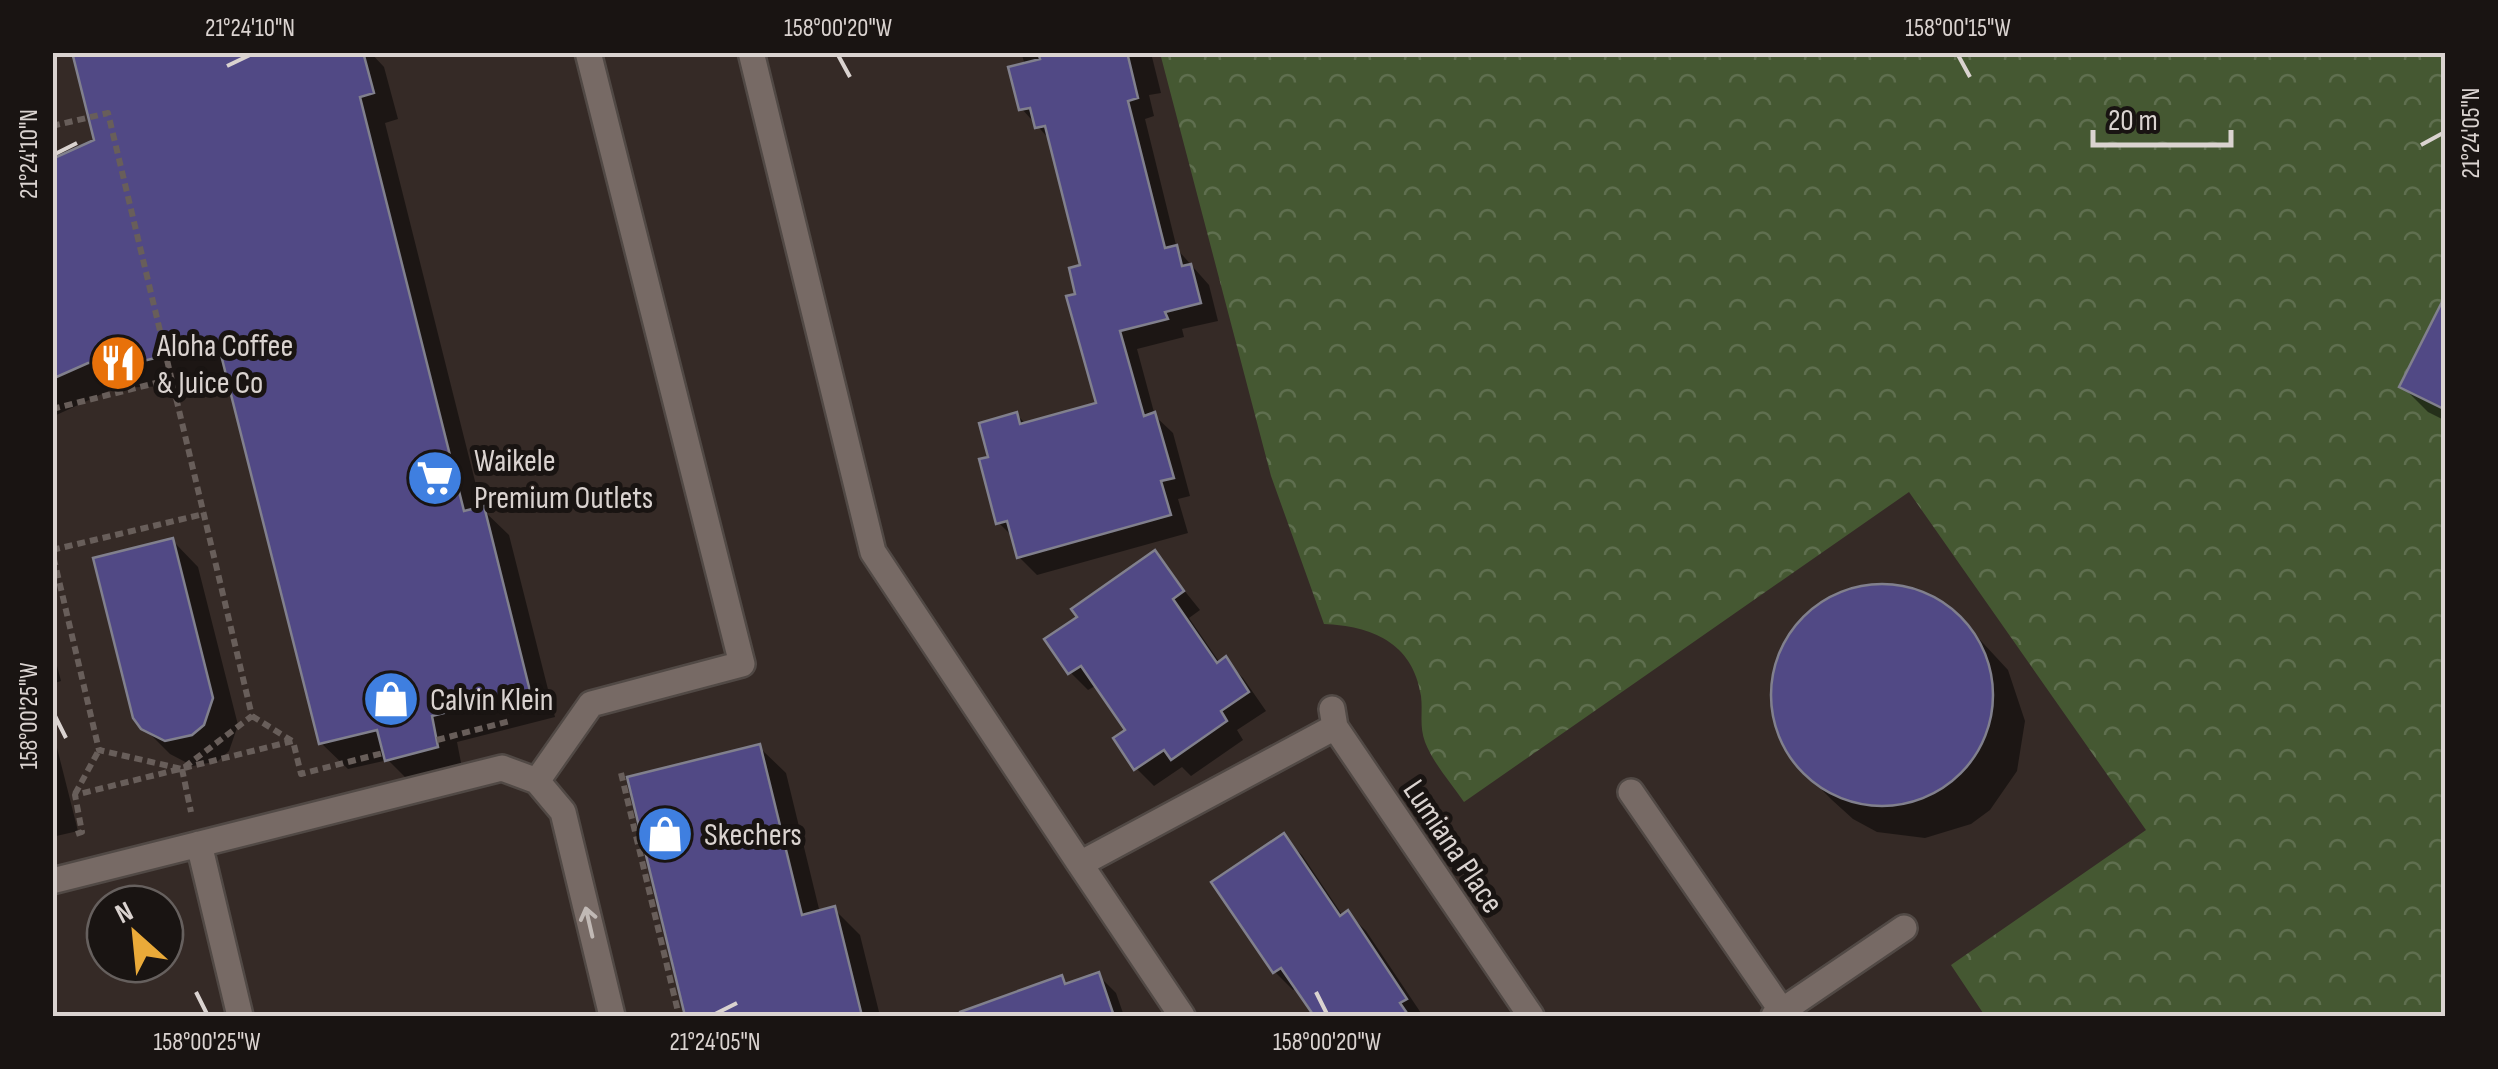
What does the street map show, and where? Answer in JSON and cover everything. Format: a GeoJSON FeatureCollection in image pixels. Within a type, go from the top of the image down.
{"type":"FeatureCollection","features":[{"type":"Feature","properties":{"kind":"street"},"geometry":{"type":"LineString","coordinates":[[537,781],[590,704],[742,664],[588,52]]}},
{"type":"Feature","properties":{"kind":"street"},"geometry":{"type":"LineString","coordinates":[[751,52],[873,552],[1182,1016]]}},
{"type":"Feature","properties":{"kind":"street","name":"Lumiana Place"},"geometry":{"type":"LineString","coordinates":[[1080,864],[1333,718],[1531,1016]]}},
{"type":"Feature","properties":{"kind":"street"},"geometry":{"type":"LineString","coordinates":[[52,880],[502,768],[537,781],[563,812],[612,1016]]}},
{"type":"Feature","properties":{"kind":"street"},"geometry":{"type":"LineString","coordinates":[[1631,792],[1778,1014],[1904,928]]}},
{"type":"Feature","properties":{"kind":"street"},"geometry":{"type":"LineString","coordinates":[[199,844],[240,1016]]}},
{"type":"Feature","properties":{"kind":"path"},"geometry":{"type":"LineString","coordinates":[[52,126],[108,112],[252,716],[293,741],[301,774],[383,753]]}},
{"type":"Feature","properties":{"kind":"path"},"geometry":{"type":"LineString","coordinates":[[52,409],[172,380]]}},
{"type":"Feature","properties":{"kind":"path"},"geometry":{"type":"LineString","coordinates":[[68,836],[82,832],[75,795],[98,750],[52,550],[204,514]]}},
{"type":"Feature","properties":{"kind":"path"},"geometry":{"type":"LineString","coordinates":[[98,750],[182,769],[252,716]]}},
{"type":"Feature","properties":{"kind":"path"},"geometry":{"type":"LineString","coordinates":[[437,740],[510,722]]}},
{"type":"Feature","properties":{"kind":"path"},"geometry":{"type":"LineString","coordinates":[[75,795],[293,741]]}},
{"type":"Feature","properties":{"kind":"path"},"geometry":{"type":"LineString","coordinates":[[621,773],[678,1016]]}},
{"type":"Feature","properties":{"kind":"green space"},"geometry":{"type":"Polygon","coordinates":[[[1160,53],[2445,53],[2445,1016],[1985,1016],[1951,965],[2146,830],[1909,492],[1464,802],[1425,742],[1421,696],[1409,662],[1399,650],[1373,633],[1324,624],[1271,476],[1160,53]]]}},
{"type":"Feature","properties":{"kind":"building"},"geometry":{"type":"Polygon","coordinates":[[[72,52],[363,52],[374,93],[360,97],[464,511],[484,506],[530,691],[432,716],[438,747],[385,761],[377,730],[319,744],[218,343],[143,361],[88,363],[52,379],[52,159],[94,140],[72,52]]]}},
{"type":"Feature","properties":{"kind":"building"},"geometry":{"type":"Polygon","coordinates":[[[1038,52],[1127,52],[1138,98],[1128,101],[1165,248],[1177,245],[1182,266],[1191,264],[1201,303],[1165,312],[1168,319],[1120,331],[1144,416],[1155,412],[1174,478],[1161,481],[1171,515],[1017,558],[1007,521],[996,524],[979,459],[988,457],[979,423],[1017,412],[1020,424],[1096,403],[1066,296],[1075,294],[1069,268],[1080,265],[1045,126],[1035,128],[1030,108],[1019,110],[1008,67],[1040,59],[1038,52]]]}},
{"type":"Feature","properties":{"kind":"building"},"geometry":{"type":"Polygon","coordinates":[[[2446,294],[2446,410],[2399,387],[2446,294]]]}},
{"type":"Feature","properties":{"kind":"building"},"geometry":{"type":"Polygon","coordinates":[[[173,538],[213,698],[204,725],[192,735],[165,741],[141,729],[133,718],[93,558],[173,538]]]}},
{"type":"Feature","properties":{"kind":"building"},"geometry":{"type":"Polygon","coordinates":[[[1155,550],[1184,591],[1173,599],[1217,663],[1226,656],[1249,692],[1221,711],[1227,721],[1171,760],[1164,750],[1134,770],[1113,738],[1125,730],[1081,666],[1068,674],[1044,639],[1077,617],[1071,609],[1155,550]]]}},
{"type":"Feature","properties":{"kind":"building"},"geometry":{"type":"Polygon","coordinates":[[[1882,584],[1925,592],[1961,616],[1985,652],[1993,695],[1985,738],[1961,774],[1925,798],[1882,806],[1839,798],[1803,774],[1779,738],[1771,695],[1779,652],[1803,616],[1839,592],[1882,584]]]}},
{"type":"Feature","properties":{"kind":"building"},"geometry":{"type":"Polygon","coordinates":[[[760,744],[802,915],[835,906],[862,1016],[685,1016],[627,777],[760,744]]]}},
{"type":"Feature","properties":{"kind":"building"},"geometry":{"type":"Polygon","coordinates":[[[1284,833],[1340,916],[1348,910],[1407,999],[1400,1003],[1409,1016],[1314,1016],[1281,968],[1273,973],[1211,882],[1284,833]]]}},
{"type":"Feature","properties":{"kind":"building"},"geometry":{"type":"Polygon","coordinates":[[[1099,972],[1114,1016],[960,1016],[960,1012],[1062,975],[1065,984],[1099,972]]]}},
{"type":"Feature","properties":{"kind":"place","name":"Aloha Coffee & Juice Co"},"geometry":{"type":"Point","coordinates":[118,363]}},
{"type":"Feature","properties":{"kind":"place","name":"Waikele Premium Outlets"},"geometry":{"type":"Point","coordinates":[435,478]}},
{"type":"Feature","properties":{"kind":"place","name":"Calvin Klein"},"geometry":{"type":"Point","coordinates":[391,699]}},
{"type":"Feature","properties":{"kind":"place","name":"Skechers"},"geometry":{"type":"Point","coordinates":[665,834]}}]}
